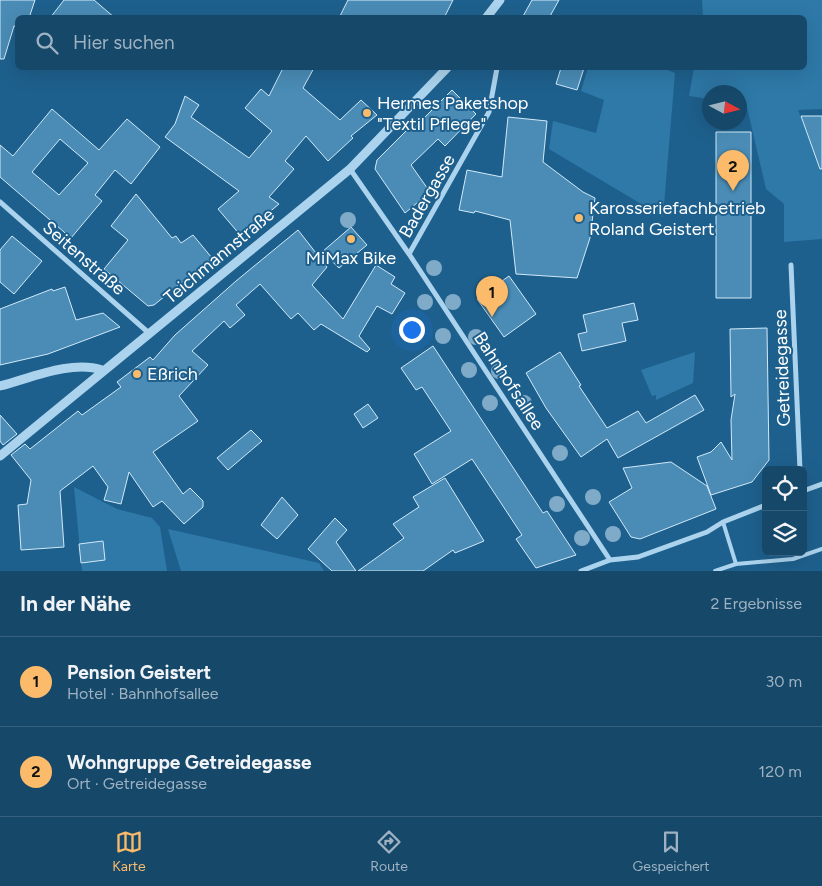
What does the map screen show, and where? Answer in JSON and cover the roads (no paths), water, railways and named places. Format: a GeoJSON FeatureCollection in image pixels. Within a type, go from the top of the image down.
{"type":"FeatureCollection","features":[{"type":"Feature","properties":{"kind":"street"},"geometry":{"type":"LineString","coordinates":[[488,15],[500,0]]}},
{"type":"Feature","properties":{"kind":"street","name":"Teichmannstraße"},"geometry":{"type":"LineString","coordinates":[[0,456],[102,370],[150,334],[350,169],[446,70]]}},
{"type":"Feature","properties":{"kind":"street","name":"Badergasse"},"geometry":{"type":"LineString","coordinates":[[408,254],[489,112],[497,70]]}},
{"type":"Feature","properties":{"kind":"street","name":"Bahnhofsallee"},"geometry":{"type":"LineString","coordinates":[[350,169],[610,560]]}},
{"type":"Feature","properties":{"kind":"street","name":"Seitenstraße"},"geometry":{"type":"LineString","coordinates":[[0,202],[150,334]]}},
{"type":"Feature","properties":{"kind":"street","name":"Getreidegasse"},"geometry":{"type":"LineString","coordinates":[[791,265],[800,466]]}},
{"type":"Feature","properties":{"kind":"street"},"geometry":{"type":"LineString","coordinates":[[0,386],[65,370],[90,366],[102,370]]}},
{"type":"Feature","properties":{"kind":"street"},"geometry":{"type":"LineString","coordinates":[[807,489],[822,484]]}},
{"type":"Feature","properties":{"kind":"street"},"geometry":{"type":"LineString","coordinates":[[581,571],[610,560],[638,557],[707,532],[723,522],[762,507]]}},
{"type":"Feature","properties":{"kind":"lane"},"geometry":{"type":"LineString","coordinates":[[723,522],[736,564]]}},
{"type":"Feature","properties":{"kind":"lane"},"geometry":{"type":"LineString","coordinates":[[715,571],[736,564],[793,559],[822,549]]}},
{"type":"Feature","properties":{"kind":"place","name":"Hermes Paketshop \"Textil Pflege\""},"geometry":{"type":"Point","coordinates":[367,113]}},
{"type":"Feature","properties":{"kind":"place","name":"Wohngruppe Getreidegasse"},"geometry":{"type":"Point","coordinates":[733,191]}},
{"type":"Feature","properties":{"kind":"place","name":"Karosseriefachbetrieb Roland Geistert"},"geometry":{"type":"Point","coordinates":[579,218]}},
{"type":"Feature","properties":{"kind":"place","name":"MiMax Bike"},"geometry":{"type":"Point","coordinates":[351,239]}},
{"type":"Feature","properties":{"kind":"place","name":"Pension Geistert"},"geometry":{"type":"Point","coordinates":[492,317]}},
{"type":"Feature","properties":{"kind":"place","name":"Eßrich"},"geometry":{"type":"Point","coordinates":[137,374]}}]}
